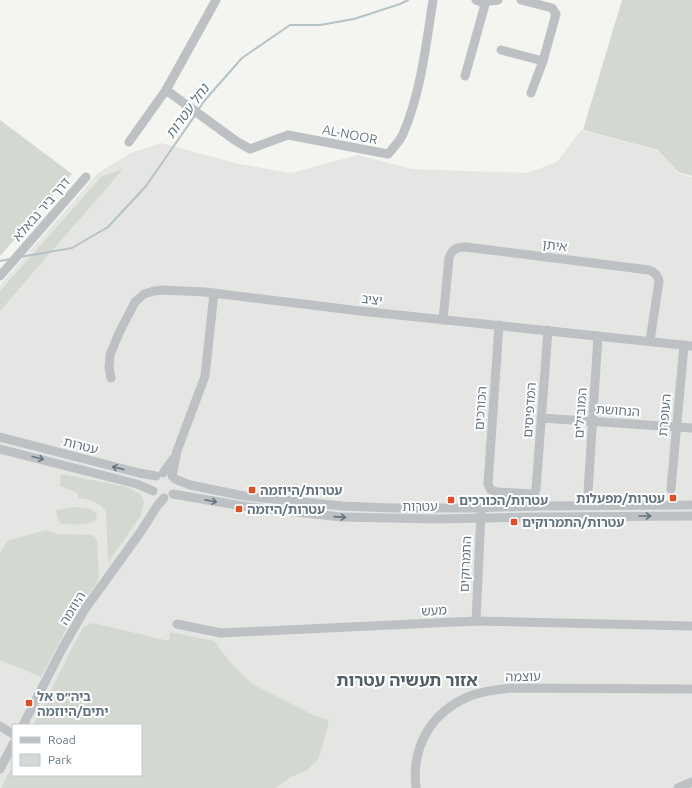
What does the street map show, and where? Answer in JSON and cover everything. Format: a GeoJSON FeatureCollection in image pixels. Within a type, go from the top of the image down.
{"type":"FeatureCollection","features":[{"type":"Feature","properties":{"kind":"street"},"geometry":{"type":"LineString","coordinates":[[129,142],[166,90],[216,0]]}},
{"type":"Feature","properties":{"kind":"street","name":"AL-NOOR"},"geometry":{"type":"LineString","coordinates":[[166,90],[250,149],[288,135],[388,154],[402,136],[416,96],[421,76],[433,0]]}},
{"type":"Feature","properties":{"kind":"street"},"geometry":{"type":"LineString","coordinates":[[476,0],[481,2],[498,0]]}},
{"type":"Feature","properties":{"kind":"street"},"geometry":{"type":"LineString","coordinates":[[521,0],[552,8],[556,14],[543,61],[531,93]]}},
{"type":"Feature","properties":{"kind":"street"},"geometry":{"type":"LineString","coordinates":[[465,76],[486,1]]}},
{"type":"Feature","properties":{"kind":"street"},"geometry":{"type":"LineString","coordinates":[[502,50],[543,61]]}},
{"type":"Feature","properties":{"kind":"street","name":"דרך ביר נבאלא"},"geometry":{"type":"LineString","coordinates":[[0,276],[86,177]]}},
{"type":"Feature","properties":{"kind":"street","name":"איתן"},"geometry":{"type":"LineString","coordinates":[[444,320],[449,258],[455,249],[466,246],[649,270],[654,272],[658,276],[659,281],[650,341]]}},
{"type":"Feature","properties":{"kind":"street","name":"יציב"},"geometry":{"type":"LineString","coordinates":[[111,378],[109,367],[110,355],[119,333],[135,302],[149,292],[163,290],[214,293],[360,311],[688,345]]}},
{"type":"Feature","properties":{"kind":"street"},"geometry":{"type":"LineString","coordinates":[[166,476],[176,487],[162,494],[152,483],[166,476],[177,451],[204,376],[214,293]]}},
{"type":"Feature","properties":{"kind":"street","name":"הכורכים"},"geometry":{"type":"LineString","coordinates":[[499,326],[488,482],[489,488],[498,492],[530,494],[535,492]]}},
{"type":"Feature","properties":{"kind":"street","name":"המדפיסים"},"geometry":{"type":"LineString","coordinates":[[535,492],[548,330]]}},
{"type":"Feature","properties":{"kind":"street","name":"המובילים"},"geometry":{"type":"LineString","coordinates":[[588,492],[598,336]]}},
{"type":"Feature","properties":{"kind":"street","name":"העופרת"},"geometry":{"type":"LineString","coordinates":[[671,488],[676,427],[688,345]]}},
{"type":"Feature","properties":{"kind":"street","name":"הנחושת"},"geometry":{"type":"LineString","coordinates":[[542,418],[692,428]]}},
{"type":"Feature","properties":{"kind":"street","name":"עטרות"},"geometry":{"type":"LineString","coordinates":[[0,438],[139,473],[166,476],[190,485],[244,496],[322,504],[393,508],[692,505]]}},
{"type":"Feature","properties":{"kind":"street","name":"עטרות"},"geometry":{"type":"LineString","coordinates":[[0,449],[137,484],[162,494],[242,506],[341,517],[393,519],[480,519],[692,516]]}},
{"type":"Feature","properties":{"kind":"street","name":"היוזמה"},"geometry":{"type":"LineString","coordinates":[[24,724],[84,609],[142,530],[154,511],[162,494]]}},
{"type":"Feature","properties":{"kind":"street","name":"התמרוקים"},"geometry":{"type":"LineString","coordinates":[[476,621],[481,508]]}},
{"type":"Feature","properties":{"kind":"street","name":"מעש"},"geometry":{"type":"LineString","coordinates":[[177,624],[208,631],[229,633],[476,621],[692,626]]}},
{"type":"Feature","properties":{"kind":"street","name":"עוצמה"},"geometry":{"type":"LineString","coordinates":[[416,788],[416,765],[418,752],[428,730],[436,719],[448,709],[471,696],[484,692],[513,688],[692,689]]}},
{"type":"Feature","properties":{"kind":"street"},"geometry":{"type":"LineString","coordinates":[[0,726],[12,733]]}},
{"type":"Feature","properties":{"kind":"street"},"geometry":{"type":"LineString","coordinates":[[0,769],[12,746]]}},
{"type":"Feature","properties":{"kind":"street"},"geometry":{"type":"LineString","coordinates":[[678,788],[692,782]]}},
{"type":"Feature","properties":{"kind":"shaded area"},"geometry":{"type":"Polygon","coordinates":[[[581,130],[659,151],[678,173],[692,177],[692,788],[0,788],[0,285],[98,173],[131,153],[161,143],[239,164],[291,173],[358,155],[412,169],[527,173],[557,162],[581,130]]]}},
{"type":"Feature","properties":{"kind":"green space"},"geometry":{"type":"Polygon","coordinates":[[[622,0],[692,0],[692,176],[678,172],[658,150],[583,130],[622,0]]]}},
{"type":"Feature","properties":{"kind":"green space"},"geometry":{"type":"Polygon","coordinates":[[[0,120],[72,174],[0,256],[0,120]]]}},
{"type":"Feature","properties":{"kind":"green space"},"geometry":{"type":"Polygon","coordinates":[[[123,169],[0,311],[0,291],[102,176],[123,169]]]}},
{"type":"Feature","properties":{"kind":"green space"},"geometry":{"type":"Polygon","coordinates":[[[61,474],[127,487],[140,494],[144,501],[141,515],[108,563],[106,512],[98,504],[79,498],[77,493],[60,486],[61,474]]]}},
{"type":"Feature","properties":{"kind":"green space"},"geometry":{"type":"Polygon","coordinates":[[[77,507],[91,509],[96,513],[97,519],[93,522],[85,524],[61,524],[58,520],[56,510],[77,507]]]}},
{"type":"Feature","properties":{"kind":"green space"},"geometry":{"type":"Polygon","coordinates":[[[46,530],[58,534],[92,535],[97,539],[99,576],[97,583],[76,611],[41,677],[0,660],[0,554],[7,541],[46,530]]]}},
{"type":"Feature","properties":{"kind":"green space"},"geometry":{"type":"Polygon","coordinates":[[[93,623],[169,641],[170,632],[214,641],[230,662],[252,684],[313,715],[329,720],[322,749],[317,761],[307,770],[291,777],[276,788],[1,788],[12,767],[12,776],[142,776],[142,724],[34,724],[83,627],[93,623]]]}},
{"type":"Feature","properties":{"kind":"waterway","name":"נחל עטרות"},"geometry":{"type":"LineString","coordinates":[[198,110],[242,58],[290,25],[320,25],[354,19],[408,0]]}},
{"type":"Feature","properties":{"kind":"waterway","name":"נחל עטרות"},"geometry":{"type":"LineString","coordinates":[[20,257],[72,248],[108,227],[146,186],[196,114]]}},
{"type":"Feature","properties":{"kind":"waterway","name":"נחל עטרות"},"geometry":{"type":"LineString","coordinates":[[0,261],[10,259]]}},
{"type":"Feature","properties":{"kind":"place","name":"עטרות/היוזמה"},"geometry":{"type":"Point","coordinates":[252,490]}},
{"type":"Feature","properties":{"kind":"place","name":"עטרות/מפעלות"},"geometry":{"type":"Point","coordinates":[673,498]}},
{"type":"Feature","properties":{"kind":"place","name":"עטרות/הכורכים"},"geometry":{"type":"Point","coordinates":[451,500]}},
{"type":"Feature","properties":{"kind":"place","name":"עטרות/היזמה"},"geometry":{"type":"Point","coordinates":[239,509]}},
{"type":"Feature","properties":{"kind":"place","name":"עטרות/התמרוקים"},"geometry":{"type":"Point","coordinates":[514,522]}},
{"type":"Feature","properties":{"kind":"place","name":"ביה״ס אל יתים/היוזמה"},"geometry":{"type":"Point","coordinates":[29,703]}},
{"type":"Feature","properties":{"kind":"district","name":"אזור תעשיה עטרות"},"geometry":{"type":"Point","coordinates":[407,679]}}]}
